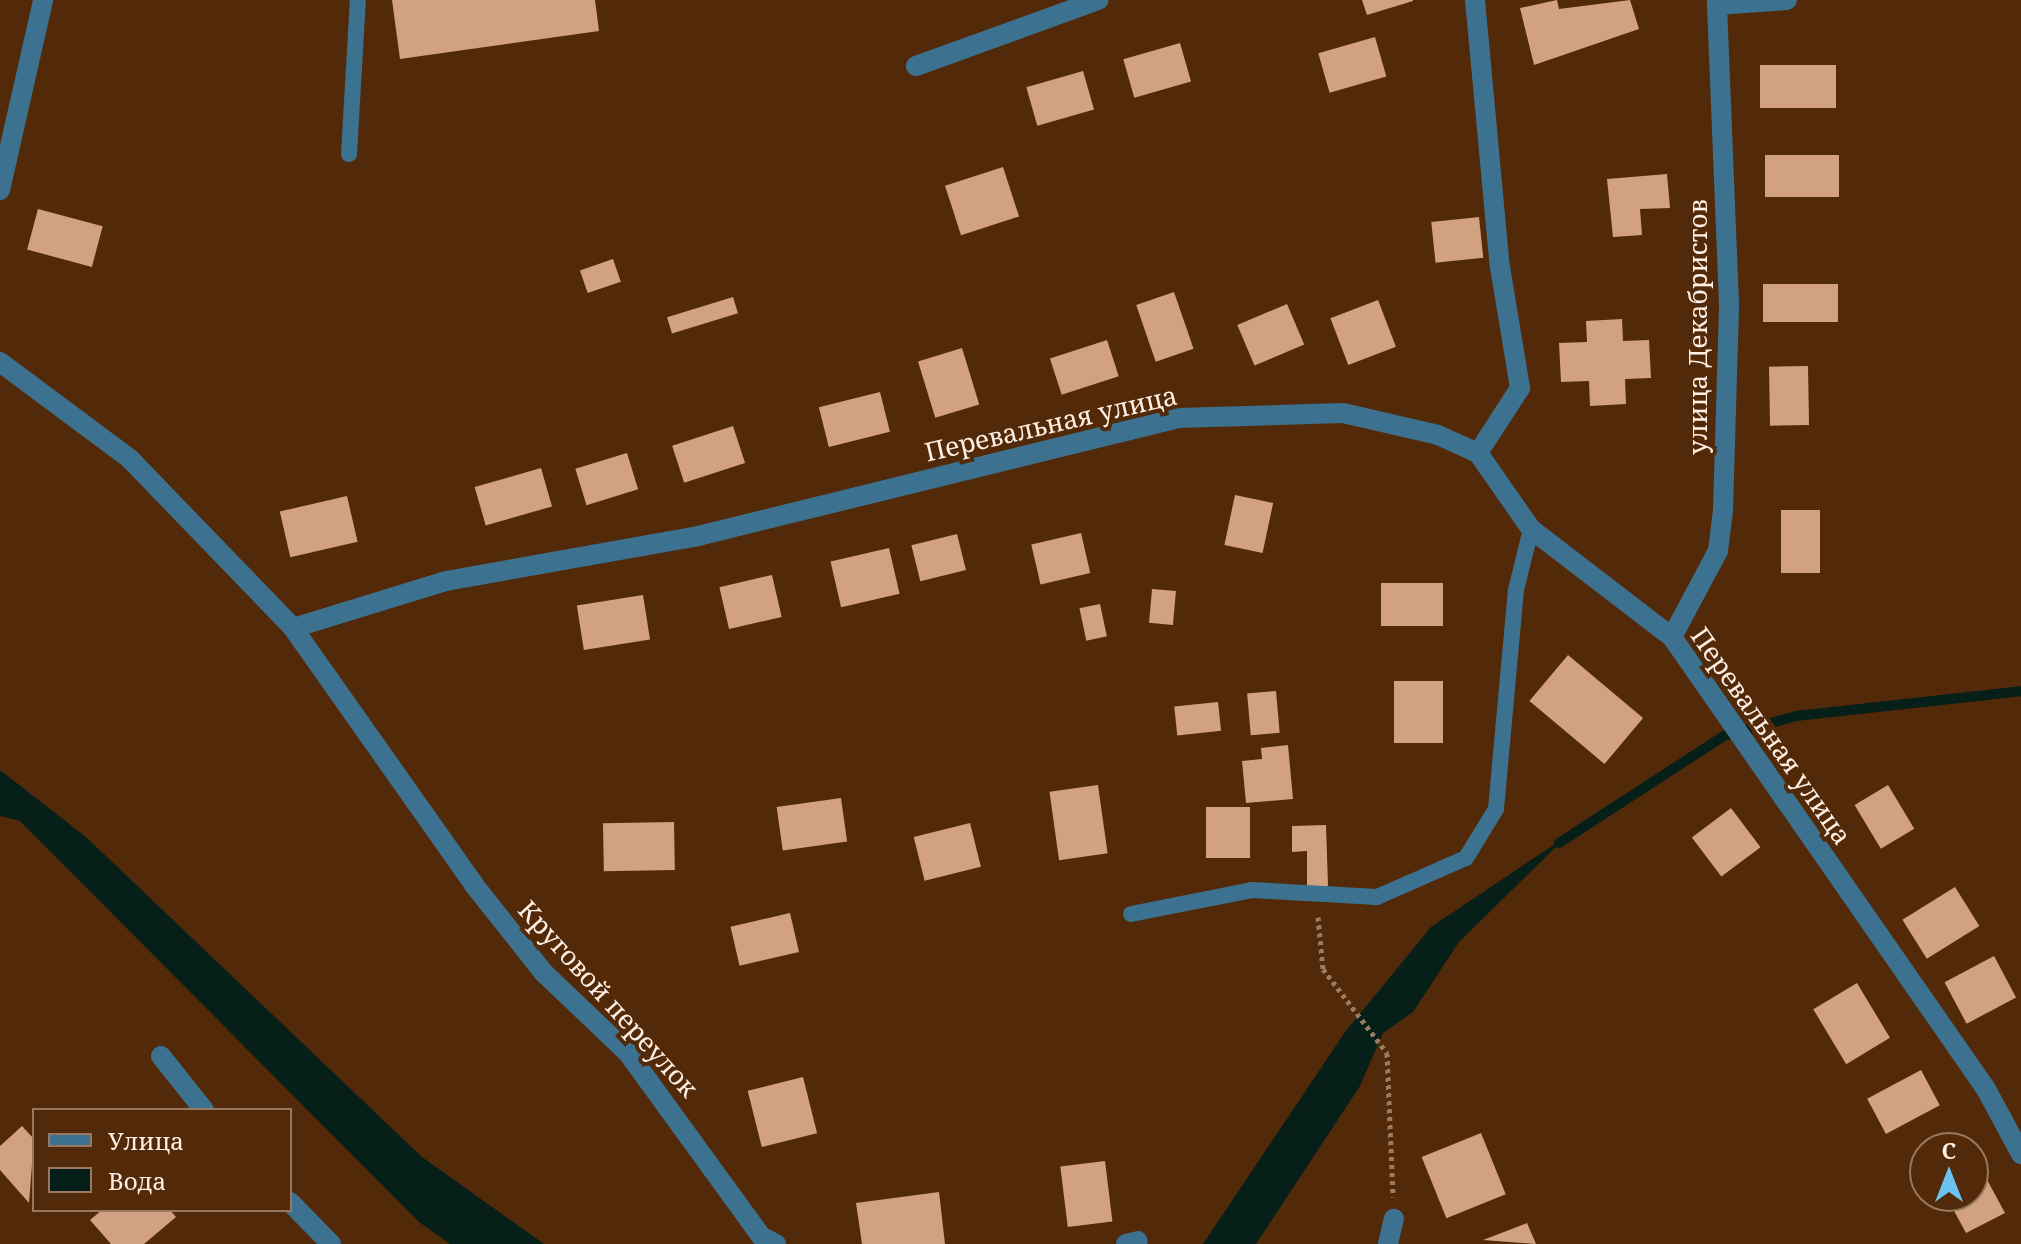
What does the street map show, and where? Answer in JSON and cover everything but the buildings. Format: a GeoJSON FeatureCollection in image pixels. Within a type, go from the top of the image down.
{"type":"FeatureCollection","features":[{"type":"Feature","properties":{"kind":"street"},"geometry":{"type":"LineString","coordinates":[[0,190],[43,0]]}},
{"type":"Feature","properties":{"kind":"street"},"geometry":{"type":"LineString","coordinates":[[916,66],[1098,0]]}},
{"type":"Feature","properties":{"kind":"street"},"geometry":{"type":"LineString","coordinates":[[1475,0],[1500,267],[1520,388],[1478,453]]}},
{"type":"Feature","properties":{"kind":"street","name":"улица Декабристов"},"geometry":{"type":"LineString","coordinates":[[1672,637],[1718,551],[1723,510],[1729,304],[1717,2],[1787,0]]}},
{"type":"Feature","properties":{"kind":"street"},"geometry":{"type":"LineString","coordinates":[[0,362],[130,459],[293,628]]}},
{"type":"Feature","properties":{"kind":"street","name":"Перевальная улица"},"geometry":{"type":"LineString","coordinates":[[293,628],[446,581],[698,536],[1178,418],[1343,413],[1438,435],[1478,453],[1531,529],[1672,637],[1768,781],[1986,1089],[2021,1154]]}},
{"type":"Feature","properties":{"kind":"street","name":"Круговой переулок"},"geometry":{"type":"LineString","coordinates":[[293,628],[474,885],[544,973],[628,1053],[761,1236],[776,1244]]}},
{"type":"Feature","properties":{"kind":"street"},"geometry":{"type":"LineString","coordinates":[[161,1056],[202,1108]]}},
{"type":"Feature","properties":{"kind":"street"},"geometry":{"type":"LineString","coordinates":[[292,1204],[331,1244]]}},
{"type":"Feature","properties":{"kind":"street"},"geometry":{"type":"LineString","coordinates":[[1388,1244],[1394,1219]]}},
{"type":"Feature","properties":{"kind":"lane"},"geometry":{"type":"LineString","coordinates":[[349,154],[358,0]]}},
{"type":"Feature","properties":{"kind":"lane"},"geometry":{"type":"LineString","coordinates":[[1131,914],[1252,890],[1377,897],[1466,858],[1496,809],[1516,590],[1531,529]]}},
{"type":"Feature","properties":{"kind":"path"},"geometry":{"type":"LineString","coordinates":[[1318,896],[1323,969],[1351,1010],[1387,1053],[1394,1219]]}},
{"type":"Feature","properties":{"kind":"water"},"geometry":{"type":"Polygon","coordinates":[[[0,770],[86,837],[422,1157],[544,1244],[450,1244],[419,1222],[20,821],[0,816],[0,770]]]}},
{"type":"Feature","properties":{"kind":"water"},"geometry":{"type":"Polygon","coordinates":[[[1567,836],[1459,942],[1413,1012],[1383,1033],[1360,1086],[1256,1244],[1203,1244],[1345,1032],[1431,927],[1567,836]]]}},
{"type":"Feature","properties":{"kind":"waterway"},"geometry":{"type":"LineString","coordinates":[[1559,843],[1724,736],[1796,716],[2021,691]]}}]}
